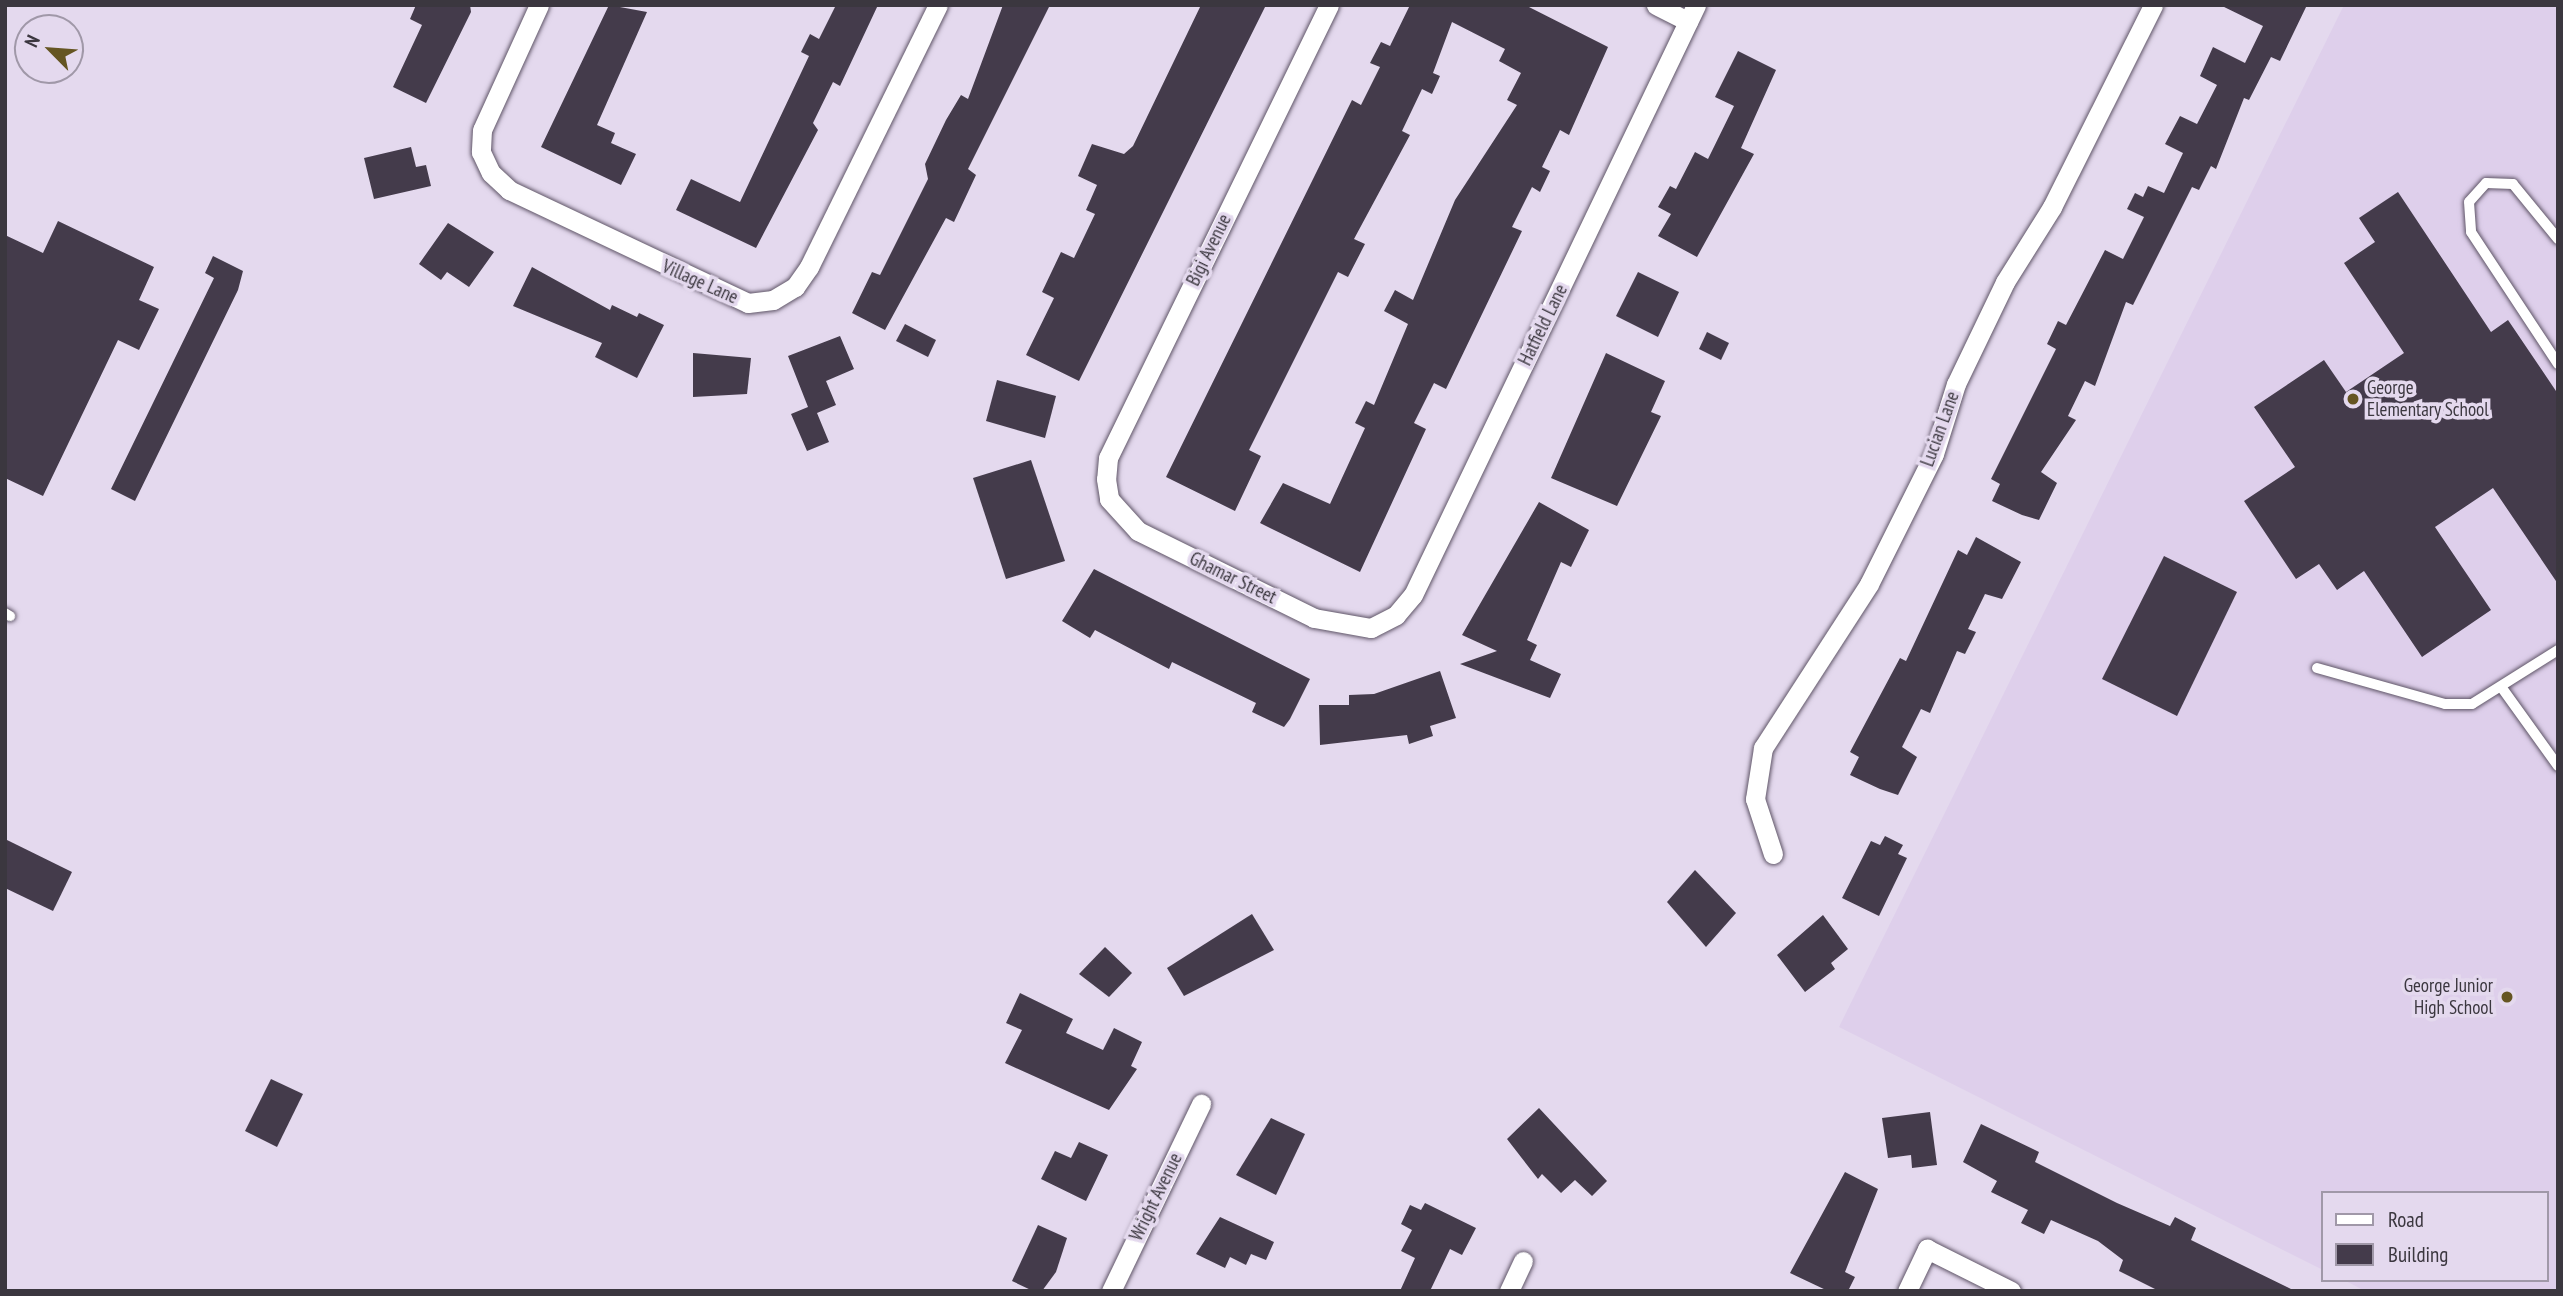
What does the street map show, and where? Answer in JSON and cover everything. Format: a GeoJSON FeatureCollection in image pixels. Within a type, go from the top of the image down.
{"type":"FeatureCollection","features":[{"type":"Feature","properties":{"kind":"street","name":"Village Lane"},"geometry":{"type":"LineString","coordinates":[[539,5],[482,130],[481,152],[491,173],[509,190],[748,303],[773,300],[795,287],[809,267],[938,5]]}},
{"type":"Feature","properties":{"kind":"street","name":"Bigi Avenue"},"geometry":{"type":"LineString","coordinates":[[1110,499],[1108,458],[1329,5]]}},
{"type":"Feature","properties":{"kind":"street"},"geometry":{"type":"LineString","coordinates":[[1656,5],[1692,13]]}},
{"type":"Feature","properties":{"kind":"street","name":"Lucian Lane"},"geometry":{"type":"LineString","coordinates":[[1773,854],[1755,799],[1763,748],[1869,584],[1934,454],[1956,384],[1999,293],[2052,208],[2153,5]]}},
{"type":"Feature","properties":{"kind":"street","name":"Hatfield Lane"},"geometry":{"type":"LineString","coordinates":[[1371,628],[1413,595],[1692,13]]}},
{"type":"Feature","properties":{"kind":"street","name":"Ghamar Street"},"geometry":{"type":"LineString","coordinates":[[1110,499],[1138,531],[1303,612],[1344,628],[1371,628]]}},
{"type":"Feature","properties":{"kind":"street","name":"Wright Avenue"},"geometry":{"type":"LineString","coordinates":[[1111,1291],[1201,1104]]}},
{"type":"Feature","properties":{"kind":"street"},"geometry":{"type":"LineString","coordinates":[[1907,1291],[1927,1249],[2011,1291]]}},
{"type":"Feature","properties":{"kind":"street"},"geometry":{"type":"LineString","coordinates":[[1508,1291],[1523,1261]]}},
{"type":"Feature","properties":{"kind":"lane"},"geometry":{"type":"LineString","coordinates":[[2558,239],[2513,184],[2486,183],[2469,202],[2471,232],[2558,364]]}},
{"type":"Feature","properties":{"kind":"lane"},"geometry":{"type":"LineString","coordinates":[[2317,668],[2445,704],[2472,704],[2502,688],[2558,650]]}},
{"type":"Feature","properties":{"kind":"lane"},"geometry":{"type":"LineString","coordinates":[[2502,688],[2558,766]]}},
{"type":"Feature","properties":{"kind":"shaded area","name":"George Elementary School"},"geometry":{"type":"Polygon","coordinates":[[[2344,5],[2558,5],[2558,1291],[2365,1291],[2348,1282],[2549,1282],[2549,1191],[2322,1191],[2322,1269],[1839,1027],[2344,5]]]}},
{"type":"Feature","properties":{"kind":"building"},"geometry":{"type":"Polygon","coordinates":[[[416,5],[470,5],[471,12],[426,103],[393,87],[422,25],[410,19],[416,5]]]}},
{"type":"Feature","properties":{"kind":"building"},"geometry":{"type":"Polygon","coordinates":[[[609,5],[647,12],[597,125],[615,133],[611,143],[636,154],[621,185],[541,147],[609,5]]]}},
{"type":"Feature","properties":{"kind":"building"},"geometry":{"type":"Polygon","coordinates":[[[836,5],[878,5],[840,86],[833,82],[813,123],[818,130],[756,248],[676,210],[691,179],[740,202],[809,56],[801,52],[810,34],[819,39],[836,5]]]}},
{"type":"Feature","properties":{"kind":"building"},"geometry":{"type":"Polygon","coordinates":[[[1003,5],[1050,5],[968,169],[976,175],[954,222],[946,218],[885,330],[852,313],[872,272],[880,275],[928,179],[925,164],[946,120],[961,95],[968,99],[1003,5]]]}},
{"type":"Feature","properties":{"kind":"building"},"geometry":{"type":"Polygon","coordinates":[[[1201,5],[1266,5],[1079,381],[1026,355],[1054,298],[1042,292],[1061,252],[1074,258],[1095,214],[1086,210],[1097,185],[1078,176],[1092,144],[1124,154],[1133,146],[1201,5]]]}},
{"type":"Feature","properties":{"kind":"building"},"geometry":{"type":"Polygon","coordinates":[[[1410,5],[1525,5],[1608,47],[1569,135],[1560,130],[1542,167],[1550,171],[1540,192],[1532,187],[1512,227],[1522,231],[1446,389],[1434,383],[1414,423],[1426,429],[1360,572],[1260,523],[1283,483],[1330,504],[1365,428],[1355,423],[1366,401],[1374,405],[1408,324],[1384,311],[1395,290],[1413,300],[1455,200],[1517,105],[1507,100],[1521,73],[1499,61],[1505,49],[1452,22],[1433,73],[1440,76],[1432,94],[1422,89],[1402,131],[1410,135],[1354,239],[1365,244],[1348,277],[1338,272],[1249,450],[1261,456],[1235,511],[1166,477],[1352,100],[1361,105],[1380,67],[1370,63],[1381,42],[1390,46],[1410,5]]]}},
{"type":"Feature","properties":{"kind":"building"},"geometry":{"type":"Polygon","coordinates":[[[2220,5],[2307,5],[2280,61],[2271,57],[2249,100],[2244,98],[2216,169],[2211,166],[2199,190],[2192,187],[2133,305],[2126,302],[2095,386],[2085,381],[2068,416],[2076,420],[2041,472],[2057,483],[2039,520],[2022,515],[1992,501],[2000,484],[1991,479],[2056,349],[2047,344],[2058,321],[2066,325],[2105,250],[2123,259],[2144,217],[2127,209],[2135,193],[2143,197],[2148,186],[2164,193],[2183,153],[2165,144],[2180,116],[2197,124],[2217,85],[2200,76],[2213,47],[2245,63],[2263,26],[2220,5]]]}},
{"type":"Feature","properties":{"kind":"building"},"geometry":{"type":"Polygon","coordinates":[[[1738,51],[1776,70],[1741,148],[1754,154],[1697,257],[1658,236],[1671,214],[1658,207],[1670,186],[1676,189],[1695,152],[1708,159],[1734,106],[1715,97],[1738,51]]]}},
{"type":"Feature","properties":{"kind":"building"},"geometry":{"type":"Polygon","coordinates":[[[411,147],[416,167],[426,165],[431,186],[374,199],[364,158],[411,147]]]}},
{"type":"Feature","properties":{"kind":"building"},"geometry":{"type":"Polygon","coordinates":[[[2398,192],[2491,332],[2508,320],[2558,394],[2558,584],[2493,488],[2435,527],[2491,610],[2422,657],[2364,571],[2337,590],[2319,564],[2296,579],[2244,501],[2295,467],[2254,407],[2324,360],[2346,392],[2404,353],[2344,263],[2375,242],[2359,218],[2398,192]]]}},
{"type":"Feature","properties":{"kind":"building"},"geometry":{"type":"Polygon","coordinates":[[[58,221],[154,267],[139,300],[159,309],[139,350],[118,340],[43,496],[5,478],[5,235],[43,253],[58,221]]]}},
{"type":"Feature","properties":{"kind":"building"},"geometry":{"type":"Polygon","coordinates":[[[448,223],[494,252],[469,287],[447,272],[441,280],[419,264],[448,223]]]}},
{"type":"Feature","properties":{"kind":"building"},"geometry":{"type":"Polygon","coordinates":[[[213,256],[243,271],[238,290],[135,501],[111,489],[214,278],[205,273],[213,256]]]}},
{"type":"Feature","properties":{"kind":"building"},"geometry":{"type":"Polygon","coordinates":[[[532,267],[610,310],[612,305],[637,317],[639,313],[664,325],[637,378],[595,357],[602,343],[513,306],[532,267]]]}},
{"type":"Feature","properties":{"kind":"building"},"geometry":{"type":"Polygon","coordinates":[[[1638,272],[1679,292],[1658,337],[1616,316],[1638,272]]]}},
{"type":"Feature","properties":{"kind":"building"},"geometry":{"type":"Polygon","coordinates":[[[905,324],[936,340],[928,357],[896,341],[905,324]]]}},
{"type":"Feature","properties":{"kind":"building"},"geometry":{"type":"Polygon","coordinates":[[[1707,332],[1729,343],[1721,360],[1699,349],[1707,332]]]}},
{"type":"Feature","properties":{"kind":"building"},"geometry":{"type":"Polygon","coordinates":[[[840,336],[854,369],[826,381],[836,405],[817,413],[829,442],[807,451],[791,414],[808,407],[788,356],[840,336]]]}},
{"type":"Feature","properties":{"kind":"building"},"geometry":{"type":"Polygon","coordinates":[[[693,353],[751,358],[747,394],[693,397],[693,353]]]}},
{"type":"Feature","properties":{"kind":"building"},"geometry":{"type":"Polygon","coordinates":[[[1606,353],[1665,381],[1651,412],[1661,416],[1617,506],[1551,478],[1606,353]]]}},
{"type":"Feature","properties":{"kind":"building"},"geometry":{"type":"Polygon","coordinates":[[[997,380],[1056,396],[1045,438],[986,421],[997,380]]]}},
{"type":"Feature","properties":{"kind":"building"},"geometry":{"type":"Polygon","coordinates":[[[1031,460],[1065,561],[1006,579],[973,478],[1031,460]]]}},
{"type":"Feature","properties":{"kind":"building"},"geometry":{"type":"Polygon","coordinates":[[[1539,502],[1589,530],[1571,567],[1561,562],[1527,640],[1537,645],[1530,660],[1561,674],[1550,698],[1460,664],[1497,651],[1462,635],[1539,502]]]}},
{"type":"Feature","properties":{"kind":"building"},"geometry":{"type":"Polygon","coordinates":[[[1976,537],[2021,562],[2002,599],[1985,594],[1968,629],[1976,632],[1965,654],[1957,651],[1930,713],[1921,709],[1902,747],[1917,757],[1898,795],[1880,789],[1850,775],[1859,757],[1850,752],[1900,658],[1906,661],[1958,550],[1967,555],[1976,537]]]}},
{"type":"Feature","properties":{"kind":"building"},"geometry":{"type":"Polygon","coordinates":[[[2164,556],[2237,592],[2177,716],[2102,679],[2164,556]]]}},
{"type":"Feature","properties":{"kind":"building"},"geometry":{"type":"Polygon","coordinates":[[[1094,569],[1310,679],[1284,727],[1252,712],[1256,703],[1172,662],[1169,669],[1095,630],[1090,638],[1062,621],[1094,569]]]}},
{"type":"Feature","properties":{"kind":"building"},"geometry":{"type":"Polygon","coordinates":[[[1440,671],[1456,718],[1430,726],[1433,736],[1409,744],[1407,735],[1320,745],[1319,705],[1349,705],[1349,695],[1374,694],[1440,671]]]}},
{"type":"Feature","properties":{"kind":"building"},"geometry":{"type":"Polygon","coordinates":[[[1885,836],[1903,845],[1898,854],[1907,858],[1879,916],[1842,898],[1871,841],[1880,845],[1885,836]]]}},
{"type":"Feature","properties":{"kind":"building"},"geometry":{"type":"Polygon","coordinates":[[[5,839],[72,872],[53,911],[5,888],[5,839]]]}},
{"type":"Feature","properties":{"kind":"building"},"geometry":{"type":"Polygon","coordinates":[[[1695,870],[1736,913],[1706,947],[1667,902],[1695,870]]]}},
{"type":"Feature","properties":{"kind":"building"},"geometry":{"type":"Polygon","coordinates":[[[1252,914],[1274,950],[1184,996],[1167,968],[1252,914]]]}},
{"type":"Feature","properties":{"kind":"building"},"geometry":{"type":"Polygon","coordinates":[[[1823,915],[1848,949],[1831,963],[1835,969],[1805,992],[1777,955],[1823,915]]]}},
{"type":"Feature","properties":{"kind":"building"},"geometry":{"type":"Polygon","coordinates":[[[1105,947],[1132,973],[1109,997],[1079,974],[1105,947]]]}},
{"type":"Feature","properties":{"kind":"building"},"geometry":{"type":"Polygon","coordinates":[[[1020,993],[1073,1019],[1066,1033],[1103,1050],[1114,1028],[1142,1042],[1131,1066],[1137,1069],[1109,1110],[1005,1063],[1022,1030],[1006,1023],[1020,993]]]}},
{"type":"Feature","properties":{"kind":"building"},"geometry":{"type":"Polygon","coordinates":[[[271,1079],[303,1094],[277,1147],[245,1131],[271,1079]]]}},
{"type":"Feature","properties":{"kind":"building"},"geometry":{"type":"Polygon","coordinates":[[[1539,1108],[1607,1181],[1592,1196],[1575,1180],[1561,1193],[1542,1174],[1538,1179],[1507,1139],[1539,1108]]]}},
{"type":"Feature","properties":{"kind":"building"},"geometry":{"type":"Polygon","coordinates":[[[1930,1112],[1937,1165],[1912,1168],[1911,1155],[1888,1158],[1882,1118],[1930,1112]]]}},
{"type":"Feature","properties":{"kind":"building"},"geometry":{"type":"Polygon","coordinates":[[[1271,1118],[1305,1134],[1276,1195],[1236,1175],[1271,1118]]]}},
{"type":"Feature","properties":{"kind":"building"},"geometry":{"type":"Polygon","coordinates":[[[1981,1124],[2039,1152],[2035,1162],[2117,1203],[2170,1226],[2175,1217],[2196,1228],[2191,1240],[2295,1291],[2159,1291],[2119,1271],[2123,1260],[2098,1241],[2051,1220],[2044,1234],[2021,1223],[2028,1210],[1991,1192],[1997,1181],[1963,1162],[1981,1124]]]}},
{"type":"Feature","properties":{"kind":"building"},"geometry":{"type":"Polygon","coordinates":[[[1079,1142],[1108,1155],[1086,1201],[1041,1179],[1055,1151],[1071,1158],[1079,1142]]]}},
{"type":"Feature","properties":{"kind":"building"},"geometry":{"type":"Polygon","coordinates":[[[1845,1172],[1878,1189],[1845,1272],[1855,1277],[1848,1291],[1828,1291],[1790,1273],[1845,1172]]]}},
{"type":"Feature","properties":{"kind":"building"},"geometry":{"type":"Polygon","coordinates":[[[1425,1203],[1476,1228],[1462,1255],[1450,1249],[1430,1291],[1400,1291],[1415,1258],[1401,1251],[1412,1230],[1401,1224],[1410,1205],[1421,1210],[1425,1203]]]}},
{"type":"Feature","properties":{"kind":"building"},"geometry":{"type":"Polygon","coordinates":[[[1220,1217],[1274,1242],[1266,1260],[1251,1254],[1246,1265],[1230,1257],[1225,1268],[1196,1254],[1220,1217]]]}},
{"type":"Feature","properties":{"kind":"building"},"geometry":{"type":"Polygon","coordinates":[[[1038,1225],[1067,1238],[1056,1272],[1042,1291],[1033,1291],[1012,1281],[1038,1225]]]}},
{"type":"Feature","properties":{"kind":"place","name":"George Elementary School"},"geometry":{"type":"Point","coordinates":[2353,399]}},
{"type":"Feature","properties":{"kind":"place","name":"George Junior High School"},"geometry":{"type":"Point","coordinates":[2507,997]}}]}
